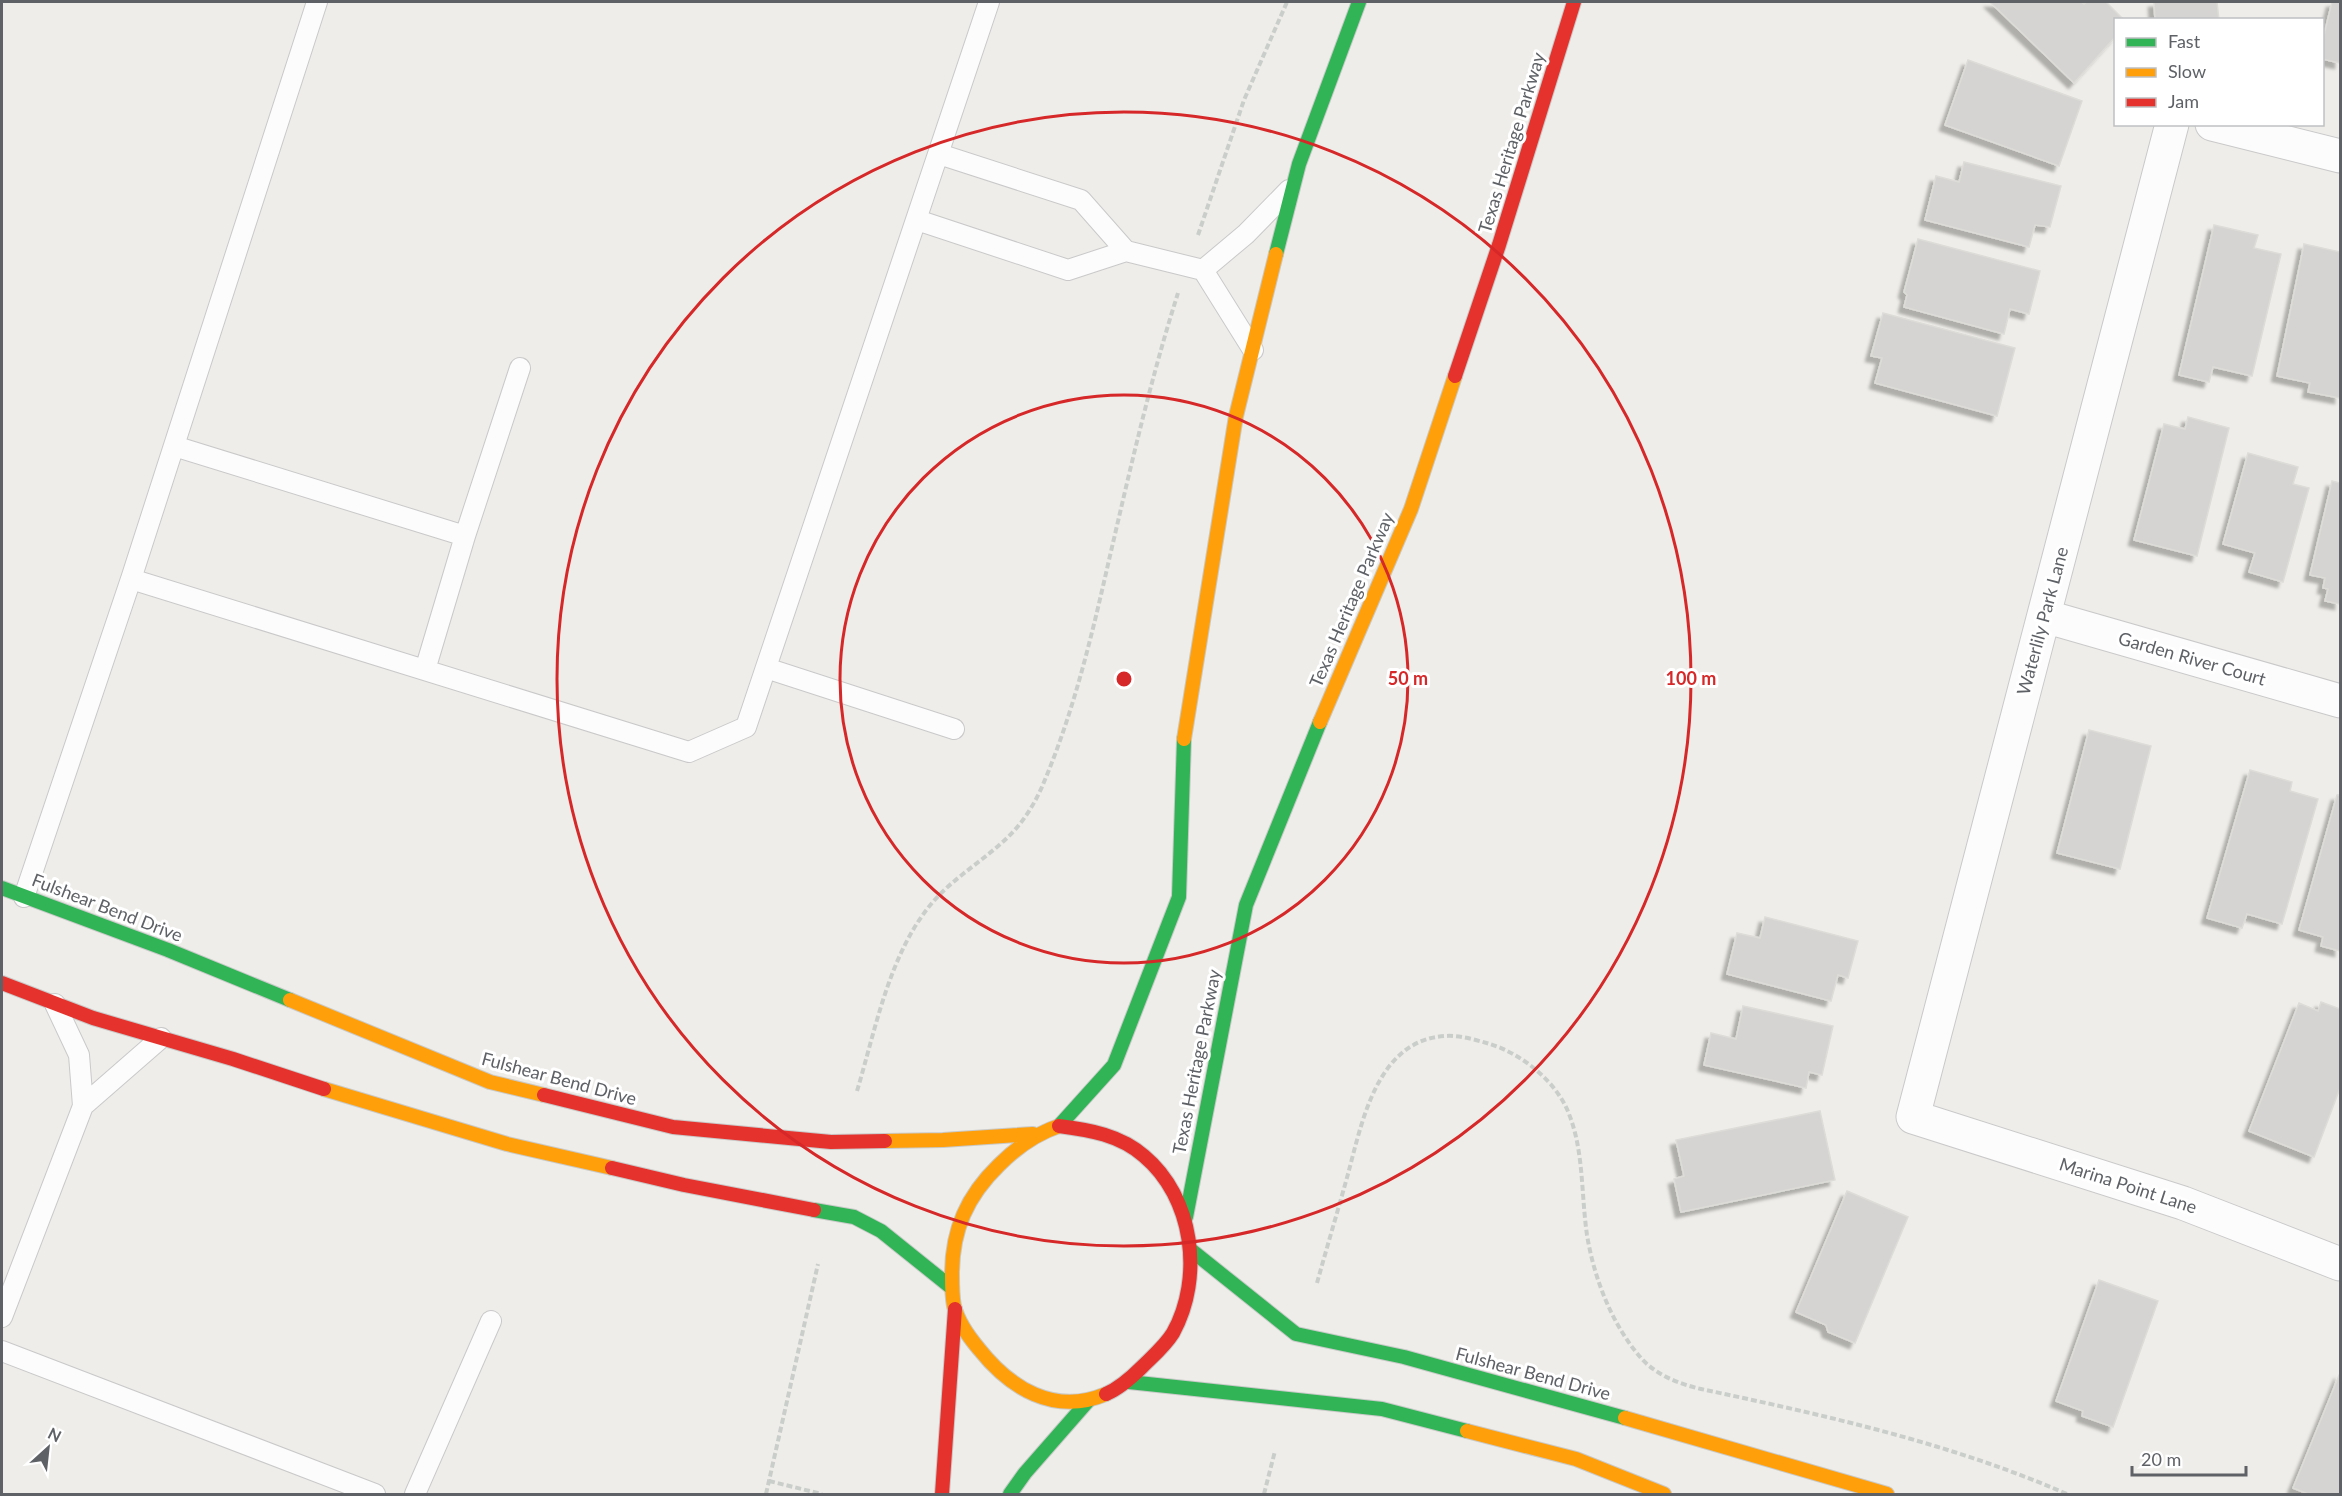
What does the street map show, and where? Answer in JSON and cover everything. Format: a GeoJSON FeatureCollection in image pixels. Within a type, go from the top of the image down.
{"type":"FeatureCollection","features":[{"type":"Feature","properties":{"kind":"main road"},"geometry":{"type":"LineString","coordinates":[[1059,1126],[1114,1065],[1179,897],[1184,736],[1236,416],[1299,164],[1359,2]]}},
{"type":"Feature","properties":{"kind":"main road","name":"Texas Heritage Parkway"},"geometry":{"type":"LineString","coordinates":[[1186,1217],[1246,905],[1311,742],[1411,509],[1499,245],[1574,2]]}},
{"type":"Feature","properties":{"kind":"main road","name":"Fulshear Bend Drive"},"geometry":{"type":"LineString","coordinates":[[2,888],[168,950],[490,1082],[673,1127],[831,1142],[943,1140],[1034,1134]]}},
{"type":"Feature","properties":{"kind":"main road"},"geometry":{"type":"LineString","coordinates":[[2,983],[93,1018],[507,1144],[684,1185],[854,1217],[880,1231],[952,1288]]}},
{"type":"Feature","properties":{"kind":"main road"},"geometry":{"type":"LineString","coordinates":[[942,1494],[955,1309],[950,1254],[957,1221],[972,1195],[991,1172],[1034,1134],[1059,1126],[1095,1129],[1119,1139],[1143,1154],[1161,1170],[1173,1188],[1186,1217],[1191,1250],[1191,1272],[1185,1299],[1169,1339],[1129,1382],[1088,1401],[1025,1473],[1010,1494]]}},
{"type":"Feature","properties":{"kind":"main road","name":"Fulshear Bend Drive"},"geometry":{"type":"LineString","coordinates":[[1191,1250],[1296,1334],[1404,1357],[1691,1436],[1887,1494]]}},
{"type":"Feature","properties":{"kind":"main road"},"geometry":{"type":"LineString","coordinates":[[955,1309],[969,1337],[992,1365],[1022,1390],[1050,1401],[1088,1401]]}},
{"type":"Feature","properties":{"kind":"main road"},"geometry":{"type":"LineString","coordinates":[[1129,1382],[1382,1409],[1576,1460],[1664,1494]]}},
{"type":"Feature","properties":{"kind":"street","name":"Waterlily Park Lane"},"geometry":{"type":"LineString","coordinates":[[1913,1117],[2171,126]]}},
{"type":"Feature","properties":{"kind":"street"},"geometry":{"type":"LineString","coordinates":[[2220,126],[2340,156]]}},
{"type":"Feature","properties":{"kind":"street","name":"Garden River Court"},"geometry":{"type":"LineString","coordinates":[[2044,616],[2340,701]]}},
{"type":"Feature","properties":{"kind":"street","name":"Marina Point Lane"},"geometry":{"type":"LineString","coordinates":[[1913,1117],[2183,1203],[2340,1264]]}},
{"type":"Feature","properties":{"kind":"lane"},"geometry":{"type":"LineString","coordinates":[[24,897],[131,579],[317,2]]}},
{"type":"Feature","properties":{"kind":"lane"},"geometry":{"type":"LineString","coordinates":[[131,579],[689,752],[746,727],[989,2]]}},
{"type":"Feature","properties":{"kind":"lane"},"geometry":{"type":"LineString","coordinates":[[939,154],[1082,200],[1126,251]]}},
{"type":"Feature","properties":{"kind":"lane"},"geometry":{"type":"LineString","coordinates":[[1203,270],[1246,234],[1293,185]]}},
{"type":"Feature","properties":{"kind":"lane"},"geometry":{"type":"LineString","coordinates":[[917,220],[1068,270],[1126,251],[1203,270],[1253,350]]}},
{"type":"Feature","properties":{"kind":"lane"},"geometry":{"type":"LineString","coordinates":[[425,669],[465,536],[520,368]]}},
{"type":"Feature","properties":{"kind":"lane"},"geometry":{"type":"LineString","coordinates":[[174,446],[465,536]]}},
{"type":"Feature","properties":{"kind":"lane"},"geometry":{"type":"LineString","coordinates":[[766,668],[954,729]]}},
{"type":"Feature","properties":{"kind":"lane"},"geometry":{"type":"LineString","coordinates":[[2,1317],[83,1106],[79,1054],[55,1004]]}},
{"type":"Feature","properties":{"kind":"lane"},"geometry":{"type":"LineString","coordinates":[[83,1106],[161,1038]]}},
{"type":"Feature","properties":{"kind":"lane"},"geometry":{"type":"LineString","coordinates":[[415,1494],[491,1321]]}},
{"type":"Feature","properties":{"kind":"lane"},"geometry":{"type":"LineString","coordinates":[[2,1351],[375,1494]]}},
{"type":"Feature","properties":{"kind":"path"},"geometry":{"type":"LineString","coordinates":[[857,1091],[889,987],[909,937],[932,903],[947,887],[1014,830],[1034,803],[1044,783],[1083,666],[1123,498]]}},
{"type":"Feature","properties":{"kind":"path"},"geometry":{"type":"LineString","coordinates":[[1317,1283],[1366,1107],[1383,1074],[1406,1051],[1425,1040],[1446,1036],[1482,1042],[1499,1047],[1528,1065],[1553,1085],[1569,1113],[1580,1151],[1588,1235],[1603,1294],[1620,1326],[1642,1359],[1659,1373],[1679,1384],[1830,1416],[1940,1449],[2067,1494]]}},
{"type":"Feature","properties":{"kind":"path"},"geometry":{"type":"LineString","coordinates":[[766,1494],[818,1264]]}},
{"type":"Feature","properties":{"kind":"path"},"geometry":{"type":"LineString","coordinates":[[1264,1494],[1275,1451]]}},
{"type":"Feature","properties":{"kind":"path"},"geometry":{"type":"LineString","coordinates":[[769,1482],[822,1494]]}},
{"type":"Feature","properties":{"kind":"building"},"geometry":{"type":"Polygon","coordinates":[[[1990,2],[2081,2],[2084,4],[2106,2],[2122,18],[2114,18],[2114,38],[2074,83],[1990,2]]]}},
{"type":"Feature","properties":{"kind":"building"},"geometry":{"type":"Polygon","coordinates":[[[2154,2],[2217,2],[2219,18],[2155,18],[2154,2]]]}},
{"type":"Feature","properties":{"kind":"building"},"geometry":{"type":"Polygon","coordinates":[[[2332,2],[2340,2],[2340,63],[2324,59],[2324,35],[2332,2]]]}},
{"type":"Feature","properties":{"kind":"building"},"geometry":{"type":"Polygon","coordinates":[[[1968,60],[2082,101],[2059,166],[1945,125],[1968,60]]]}},
{"type":"Feature","properties":{"kind":"building"},"geometry":{"type":"Polygon","coordinates":[[[1964,162],[2061,186],[2050,227],[2035,225],[2029,247],[1925,220],[1936,176],[1959,182],[1964,162]]]}},
{"type":"Feature","properties":{"kind":"building"},"geometry":{"type":"Polygon","coordinates":[[[2214,225],[2258,235],[2254,248],[2281,254],[2252,376],[2213,367],[2209,382],[2179,375],[2214,225]]]}},
{"type":"Feature","properties":{"kind":"building"},"geometry":{"type":"Polygon","coordinates":[[[1918,239],[2040,271],[2029,314],[2010,309],[2004,334],[1904,307],[1907,295],[1904,292],[1918,239]]]}},
{"type":"Feature","properties":{"kind":"building"},"geometry":{"type":"Polygon","coordinates":[[[2304,244],[2340,252],[2340,398],[2308,392],[2310,383],[2277,376],[2304,244]]]}},
{"type":"Feature","properties":{"kind":"building"},"geometry":{"type":"Polygon","coordinates":[[[1883,313],[2015,348],[1997,416],[1875,383],[1882,358],[1871,356],[1883,313]]]}},
{"type":"Feature","properties":{"kind":"building"},"geometry":{"type":"Polygon","coordinates":[[[2188,417],[2229,428],[2197,556],[2134,540],[2164,424],[2185,429],[2188,417]]]}},
{"type":"Feature","properties":{"kind":"building"},"geometry":{"type":"Polygon","coordinates":[[[2248,453],[2298,467],[2293,484],[2309,488],[2283,582],[2249,572],[2255,553],[2223,544],[2248,453]]]}},
{"type":"Feature","properties":{"kind":"building"},"geometry":{"type":"Polygon","coordinates":[[[2332,481],[2340,483],[2340,604],[2325,601],[2328,589],[2323,588],[2325,578],[2310,575],[2332,481]]]}},
{"type":"Feature","properties":{"kind":"building"},"geometry":{"type":"Polygon","coordinates":[[[2089,730],[2151,746],[2120,869],[2057,853],[2089,730]]]}},
{"type":"Feature","properties":{"kind":"building"},"geometry":{"type":"Polygon","coordinates":[[[2250,770],[2292,782],[2290,791],[2318,799],[2282,924],[2247,914],[2242,928],[2207,918],[2250,770]]]}},
{"type":"Feature","properties":{"kind":"building"},"geometry":{"type":"Polygon","coordinates":[[[2337,795],[2340,795],[2340,951],[2321,946],[2323,937],[2299,930],[2337,795]]]}},
{"type":"Feature","properties":{"kind":"building"},"geometry":{"type":"Polygon","coordinates":[[[1765,917],[1858,941],[1848,978],[1838,975],[1831,1001],[1727,974],[1737,933],[1760,938],[1765,917]]]}},
{"type":"Feature","properties":{"kind":"building"},"geometry":{"type":"Polygon","coordinates":[[[2321,1002],[2340,1009],[2340,1088],[2314,1157],[2249,1131],[2299,1003],[2318,1011],[2321,1002]]]}},
{"type":"Feature","properties":{"kind":"building"},"geometry":{"type":"Polygon","coordinates":[[[1743,1006],[1833,1026],[1822,1075],[1809,1072],[1806,1088],[1704,1065],[1711,1033],[1736,1039],[1743,1006]]]}},
{"type":"Feature","properties":{"kind":"building"},"geometry":{"type":"Polygon","coordinates":[[[1820,1111],[1835,1180],[1681,1212],[1674,1179],[1684,1176],[1676,1140],[1820,1111]]]}},
{"type":"Feature","properties":{"kind":"building"},"geometry":{"type":"Polygon","coordinates":[[[1847,1191],[1908,1217],[1855,1343],[1828,1332],[1826,1325],[1796,1312],[1847,1191]]]}},
{"type":"Feature","properties":{"kind":"building"},"geometry":{"type":"Polygon","coordinates":[[[2099,1280],[2158,1301],[2113,1427],[2082,1416],[2083,1411],[2056,1401],[2099,1280]]]}},
{"type":"Feature","properties":{"kind":"building"},"geometry":{"type":"Polygon","coordinates":[[[2340,1373],[2340,1494],[2308,1494],[2293,1488],[2340,1373]]]}},
{"type":"Feature","properties":{"kind":"traffic: fast"},"geometry":{"type":"LineString","coordinates":[[1276,254],[1299,164],[1359,2]]}},
{"type":"Feature","properties":{"kind":"traffic: fast"},"geometry":{"type":"LineString","coordinates":[[1186,1217],[1246,905],[1320,722]]}},
{"type":"Feature","properties":{"kind":"traffic: fast"},"geometry":{"type":"LineString","coordinates":[[1059,1126],[1114,1065],[1179,897],[1184,739]]}},
{"type":"Feature","properties":{"kind":"traffic: fast"},"geometry":{"type":"LineString","coordinates":[[2,888],[168,950],[290,1000]]}},
{"type":"Feature","properties":{"kind":"traffic: fast"},"geometry":{"type":"LineString","coordinates":[[814,1210],[854,1217],[881,1231],[952,1288]]}},
{"type":"Feature","properties":{"kind":"traffic: fast"},"geometry":{"type":"LineString","coordinates":[[1191,1250],[1296,1334],[1404,1357],[1625,1418]]}},
{"type":"Feature","properties":{"kind":"traffic: fast"},"geometry":{"type":"LineString","coordinates":[[1129,1382],[1382,1409],[1467,1431]]}},
{"type":"Feature","properties":{"kind":"traffic: fast"},"geometry":{"type":"LineString","coordinates":[[1010,1494],[1025,1473],[1088,1401]]}},
{"type":"Feature","properties":{"kind":"traffic: slow"},"geometry":{"type":"LineString","coordinates":[[1184,739],[1236,416],[1276,254]]}},
{"type":"Feature","properties":{"kind":"traffic: slow"},"geometry":{"type":"LineString","coordinates":[[1320,722],[1411,509],[1455,376]]}},
{"type":"Feature","properties":{"kind":"traffic: slow"},"geometry":{"type":"LineString","coordinates":[[290,1000],[490,1082],[544,1095]]}},
{"type":"Feature","properties":{"kind":"traffic: slow"},"geometry":{"type":"LineString","coordinates":[[324,1089],[507,1144],[612,1168]]}},
{"type":"Feature","properties":{"kind":"traffic: slow"},"geometry":{"type":"LineString","coordinates":[[1059,1126],[1034,1137],[1013,1152],[988,1177],[970,1202],[958,1228],[955,1243],[952,1274],[954,1306],[967,1334],[975,1344],[991,1363],[1019,1386],[1051,1400],[1069,1402],[1087,1400],[1106,1394]]}},
{"type":"Feature","properties":{"kind":"traffic: slow"},"geometry":{"type":"LineString","coordinates":[[885,1141],[1033,1134]]}},
{"type":"Feature","properties":{"kind":"traffic: slow"},"geometry":{"type":"LineString","coordinates":[[1625,1418],[1887,1494]]}},
{"type":"Feature","properties":{"kind":"traffic: slow"},"geometry":{"type":"LineString","coordinates":[[1467,1431],[1576,1459],[1664,1494]]}},
{"type":"Feature","properties":{"kind":"traffic: jam"},"geometry":{"type":"LineString","coordinates":[[1455,376],[1499,245],[1574,2]]}},
{"type":"Feature","properties":{"kind":"traffic: jam"},"geometry":{"type":"LineString","coordinates":[[2,983],[93,1018],[233,1059],[324,1089]]}},
{"type":"Feature","properties":{"kind":"traffic: jam"},"geometry":{"type":"LineString","coordinates":[[544,1095],[673,1127],[831,1142],[885,1141]]}},
{"type":"Feature","properties":{"kind":"traffic: jam"},"geometry":{"type":"LineString","coordinates":[[1059,1126],[1115,1138],[1144,1156],[1161,1173],[1174,1193],[1183,1215],[1188,1239],[1190,1263],[1188,1287],[1183,1311],[1173,1333],[1163,1347],[1134,1375],[1121,1386],[1106,1394]]}},
{"type":"Feature","properties":{"kind":"traffic: jam"},"geometry":{"type":"LineString","coordinates":[[612,1168],[684,1185],[814,1210]]}},
{"type":"Feature","properties":{"kind":"traffic: jam"},"geometry":{"type":"LineString","coordinates":[[942,1494],[955,1309]]}}]}
